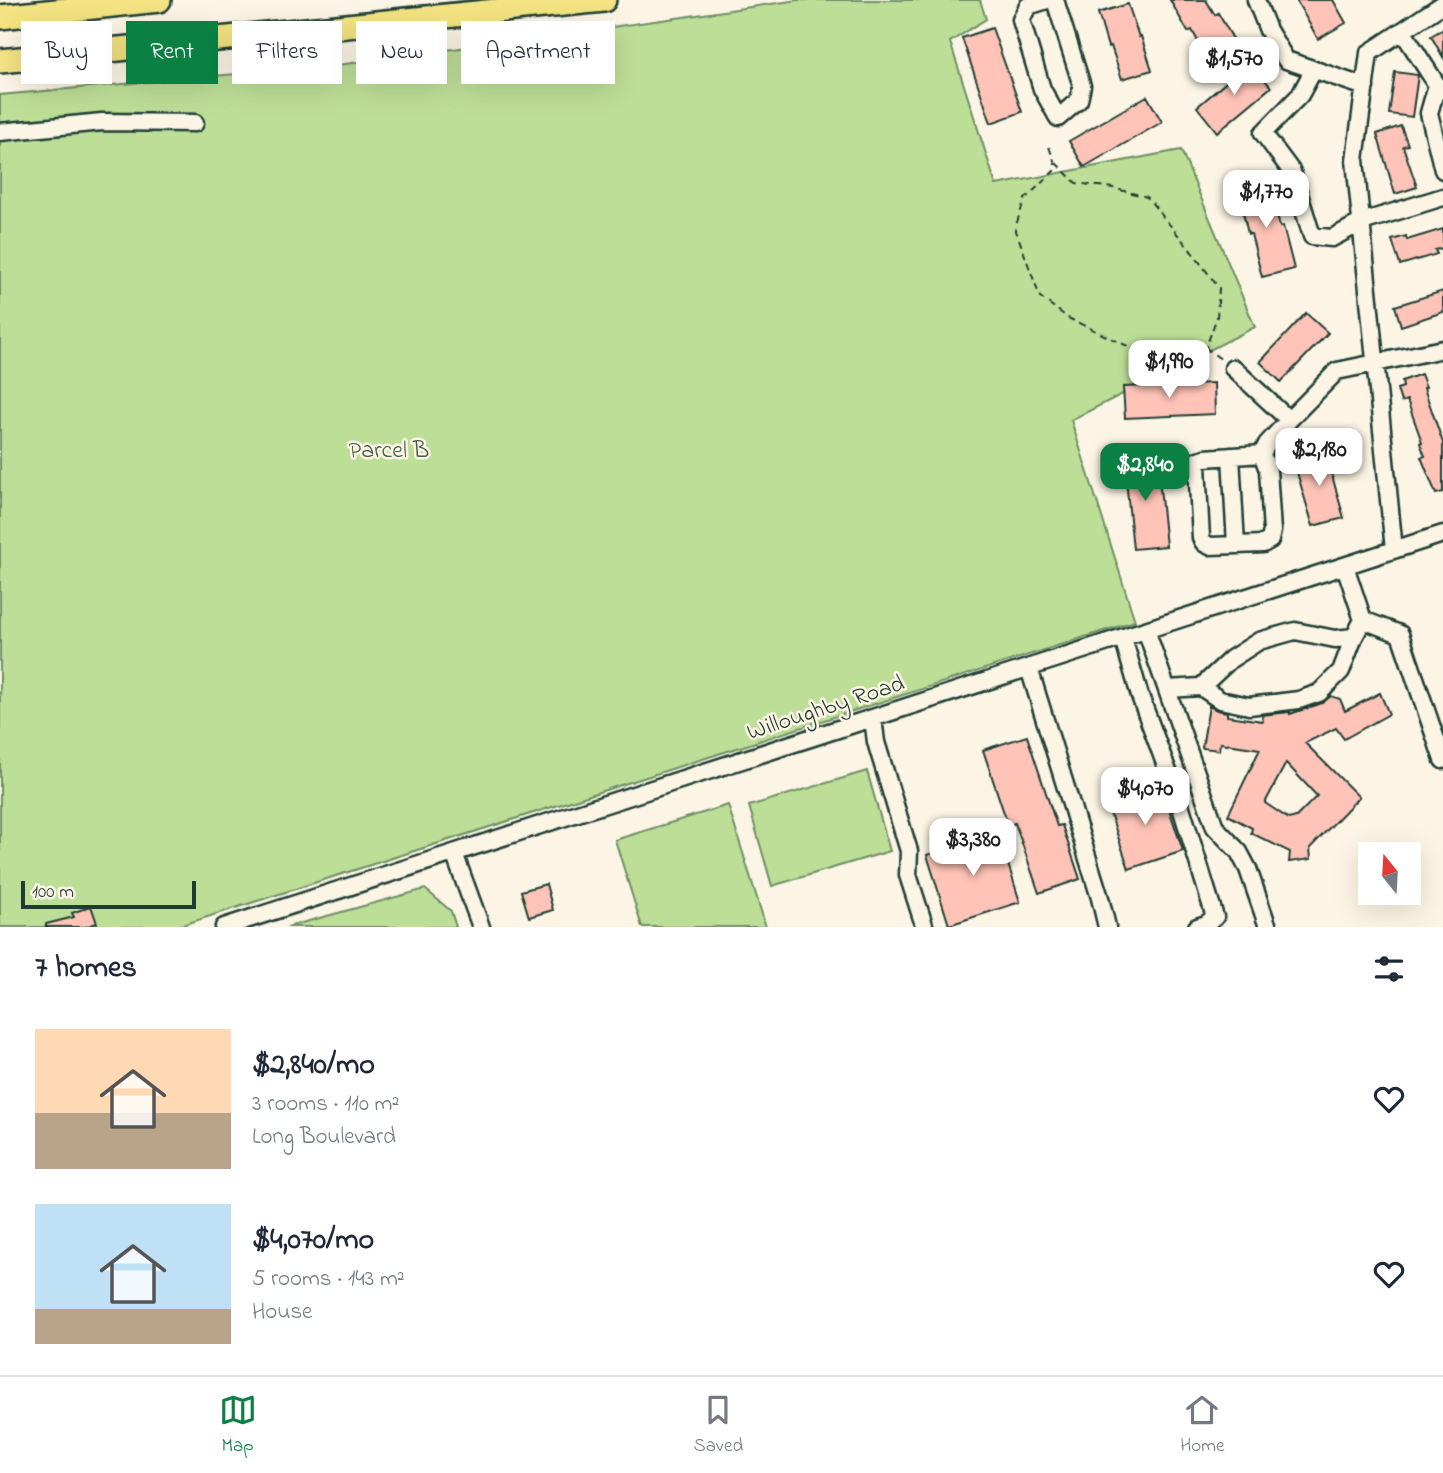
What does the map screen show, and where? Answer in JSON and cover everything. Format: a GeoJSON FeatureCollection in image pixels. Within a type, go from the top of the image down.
{"type":"FeatureCollection","features":[{"type":"Feature","properties":{"kind":"highway"},"geometry":{"type":"LineString","coordinates":[[0,18],[159,0]]}},
{"type":"Feature","properties":{"kind":"highway"},"geometry":{"type":"LineString","coordinates":[[0,61],[604,0]]}},
{"type":"Feature","properties":{"kind":"street"},"geometry":{"type":"LineString","coordinates":[[1047,0],[1028,6],[1021,20],[1042,89],[1058,118],[1079,100],[1082,86],[1055,0]]}},
{"type":"Feature","properties":{"kind":"street"},"geometry":{"type":"LineString","coordinates":[[1256,0],[1268,30],[1286,60],[1365,87]]}},
{"type":"Feature","properties":{"kind":"street"},"geometry":{"type":"LineString","coordinates":[[1394,550],[1354,160],[1369,54],[1443,5]]}},
{"type":"Feature","properties":{"kind":"street"},"geometry":{"type":"LineString","coordinates":[[1403,32],[1440,87],[1429,113],[1443,170]]}},
{"type":"Feature","properties":{"kind":"street"},"geometry":{"type":"LineString","coordinates":[[1313,71],[1300,94],[1263,133],[1292,172],[1311,236],[1332,237],[1362,222],[1443,197]]}},
{"type":"Feature","properties":{"kind":"street"},"geometry":{"type":"LineString","coordinates":[[0,132],[102,122],[195,123]]}},
{"type":"Feature","properties":{"kind":"street"},"geometry":{"type":"LineString","coordinates":[[1262,454],[1198,460],[1201,538],[1204,543],[1210,546],[1262,544],[1270,540],[1272,531],[1268,470],[1262,454],[1267,444],[1337,371],[1443,348]]}},
{"type":"Feature","properties":{"kind":"street"},"geometry":{"type":"LineString","coordinates":[[1233,368],[1289,420]]}},
{"type":"Feature","properties":{"kind":"street"},"geometry":{"type":"LineString","coordinates":[[1231,456],[1236,545]]}},
{"type":"Feature","properties":{"kind":"street","name":"Willoughby Road"},"geometry":{"type":"LineString","coordinates":[[224,927],[1443,534]]}},
{"type":"Feature","properties":{"kind":"street"},"geometry":{"type":"LineString","coordinates":[[1167,689],[1201,687],[1220,700],[1249,706],[1300,700],[1319,693],[1341,670],[1363,620],[1345,566]]}},
{"type":"Feature","properties":{"kind":"street"},"geometry":{"type":"LineString","coordinates":[[1363,620],[1401,634],[1443,760]]}},
{"type":"Feature","properties":{"kind":"street"},"geometry":{"type":"LineString","coordinates":[[1146,630],[1215,827],[1239,852],[1248,869],[1268,927]]}},
{"type":"Feature","properties":{"kind":"street"},"geometry":{"type":"LineString","coordinates":[[1201,687],[1231,659],[1259,641],[1294,631],[1335,639],[1354,637]]}},
{"type":"Feature","properties":{"kind":"street"},"geometry":{"type":"LineString","coordinates":[[1123,638],[1140,696],[1180,804],[1215,917],[1197,927]]}},
{"type":"Feature","properties":{"kind":"street"},"geometry":{"type":"LineString","coordinates":[[1029,668],[1107,927]]}},
{"type":"Feature","properties":{"kind":"street"},"geometry":{"type":"LineString","coordinates":[[873,718],[876,742],[909,851],[908,875],[924,925]]}},
{"type":"Feature","properties":{"kind":"street"},"geometry":{"type":"LineString","coordinates":[[454,853],[481,927]]}},
{"type":"Feature","properties":{"kind":"path"},"geometry":{"type":"LineString","coordinates":[[1049,147],[1055,163],[1076,183],[1114,188],[1147,197],[1177,233],[1219,288],[1217,317],[1206,348]]}},
{"type":"Feature","properties":{"kind":"path"},"geometry":{"type":"LineString","coordinates":[[1055,163],[1054,171],[1025,199],[1016,228],[1040,297],[1068,318],[1135,349],[1206,348],[1233,368]]}},
{"type":"Feature","properties":{"kind":"green space","name":"Parcel B"},"geometry":{"type":"Polygon","coordinates":[[[798,0],[980,0],[986,19],[950,42],[996,185],[1181,150],[1255,327],[1071,420],[1135,621],[176,927],[0,927],[0,95],[126,84],[218,84],[218,76],[232,74],[232,84],[342,84],[342,64],[356,62],[356,84],[447,84],[447,50],[461,48],[461,84],[615,84],[615,26],[798,0]]]}},
{"type":"Feature","properties":{"kind":"green space"},"geometry":{"type":"Polygon","coordinates":[[[867,771],[890,851],[772,886],[749,806],[867,771]]]}},
{"type":"Feature","properties":{"kind":"green space"},"geometry":{"type":"Polygon","coordinates":[[[728,805],[766,927],[642,927],[615,840],[728,805]]]}},
{"type":"Feature","properties":{"kind":"green space"},"geometry":{"type":"Polygon","coordinates":[[[425,889],[451,911],[456,927],[287,927],[425,889]]]}},
{"type":"Feature","properties":{"kind":"building"},"geometry":{"type":"Polygon","coordinates":[[[1170,0],[1206,0],[1215,15],[1218,13],[1236,44],[1208,60],[1192,30],[1188,32],[1170,0]]]}},
{"type":"Feature","properties":{"kind":"building"},"geometry":{"type":"Polygon","coordinates":[[[1296,0],[1333,0],[1346,23],[1318,39],[1296,0]]]}},
{"type":"Feature","properties":{"kind":"building"},"geometry":{"type":"Polygon","coordinates":[[[1128,4],[1152,70],[1122,79],[1111,46],[1108,47],[1098,13],[1128,4]]]}},
{"type":"Feature","properties":{"kind":"building"},"geometry":{"type":"Polygon","coordinates":[[[992,28],[1022,112],[991,123],[962,38],[992,28]]]}},
{"type":"Feature","properties":{"kind":"building"},"geometry":{"type":"Polygon","coordinates":[[[1443,29],[1443,57],[1431,36],[1443,29]]]}},
{"type":"Feature","properties":{"kind":"building"},"geometry":{"type":"Polygon","coordinates":[[[1250,62],[1271,87],[1217,132],[1197,107],[1250,62]]]}},
{"type":"Feature","properties":{"kind":"building"},"geometry":{"type":"Polygon","coordinates":[[[1395,72],[1418,75],[1412,117],[1389,114],[1395,72]]]}},
{"type":"Feature","properties":{"kind":"building"},"geometry":{"type":"Polygon","coordinates":[[[1147,96],[1162,122],[1084,167],[1069,141],[1147,96]]]}},
{"type":"Feature","properties":{"kind":"building"},"geometry":{"type":"Polygon","coordinates":[[[1401,126],[1408,145],[1403,146],[1417,187],[1395,194],[1377,134],[1401,126]]]}},
{"type":"Feature","properties":{"kind":"building"},"geometry":{"type":"Polygon","coordinates":[[[1270,183],[1280,227],[1283,226],[1294,269],[1262,277],[1238,191],[1270,183]]]}},
{"type":"Feature","properties":{"kind":"building"},"geometry":{"type":"Polygon","coordinates":[[[1443,229],[1443,248],[1435,250],[1437,254],[1400,265],[1392,240],[1406,236],[1407,240],[1443,229]]]}},
{"type":"Feature","properties":{"kind":"building"},"geometry":{"type":"Polygon","coordinates":[[[1443,291],[1443,312],[1401,326],[1395,306],[1443,291]]]}},
{"type":"Feature","properties":{"kind":"building"},"geometry":{"type":"Polygon","coordinates":[[[1306,313],[1328,333],[1281,382],[1260,362],[1306,313]]]}},
{"type":"Feature","properties":{"kind":"building"},"geometry":{"type":"Polygon","coordinates":[[[1421,374],[1443,443],[1443,492],[1436,494],[1421,457],[1425,456],[1420,443],[1422,442],[1407,400],[1401,402],[1397,389],[1403,387],[1402,381],[1421,374]]]}},
{"type":"Feature","properties":{"kind":"building"},"geometry":{"type":"Polygon","coordinates":[[[1214,383],[1215,414],[1125,418],[1123,387],[1214,383]]]}},
{"type":"Feature","properties":{"kind":"building"},"geometry":{"type":"Polygon","coordinates":[[[1325,451],[1344,518],[1313,526],[1293,459],[1325,451]]]}},
{"type":"Feature","properties":{"kind":"building"},"geometry":{"type":"Polygon","coordinates":[[[1157,458],[1166,546],[1133,549],[1124,460],[1157,458]]]}},
{"type":"Feature","properties":{"kind":"building"},"geometry":{"type":"Polygon","coordinates":[[[1380,693],[1389,714],[1344,739],[1336,728],[1305,743],[1359,797],[1310,848],[1311,859],[1289,862],[1290,852],[1251,833],[1252,828],[1228,815],[1260,749],[1220,743],[1219,750],[1202,748],[1209,706],[1227,712],[1227,716],[1263,721],[1262,715],[1290,714],[1322,703],[1331,696],[1340,699],[1345,711],[1380,693]],[[1286,763],[1265,803],[1289,819],[1296,817],[1317,796],[1286,763]]]}},
{"type":"Feature","properties":{"kind":"building"},"geometry":{"type":"Polygon","coordinates":[[[1027,736],[1057,826],[1062,825],[1080,879],[1039,893],[1015,823],[1008,825],[983,750],[1027,736]]]}},
{"type":"Feature","properties":{"kind":"building"},"geometry":{"type":"Polygon","coordinates":[[[1161,785],[1183,851],[1129,869],[1107,804],[1161,785]]]}},
{"type":"Feature","properties":{"kind":"building"},"geometry":{"type":"Polygon","coordinates":[[[998,832],[1020,902],[949,925],[927,855],[998,832]]]}},
{"type":"Feature","properties":{"kind":"building"},"geometry":{"type":"Polygon","coordinates":[[[546,884],[553,910],[529,917],[521,891],[546,884]]]}},
{"type":"Feature","properties":{"kind":"building"},"geometry":{"type":"Polygon","coordinates":[[[91,906],[97,923],[85,927],[46,927],[46,924],[74,917],[72,913],[91,906]]]}}]}
